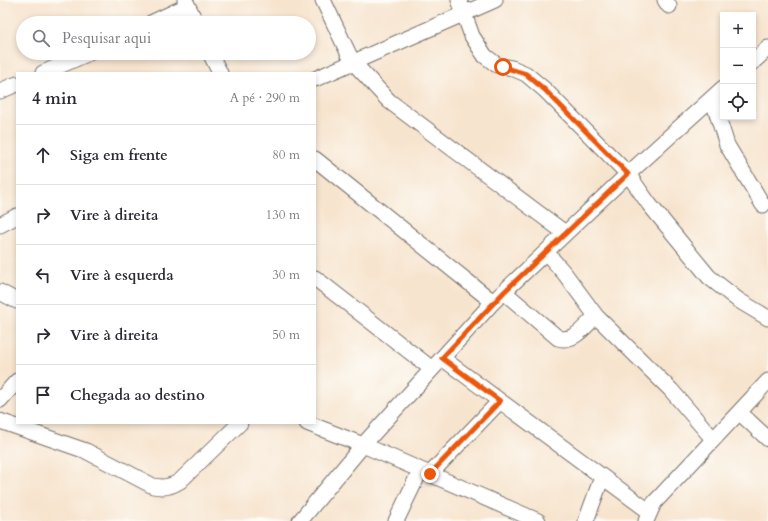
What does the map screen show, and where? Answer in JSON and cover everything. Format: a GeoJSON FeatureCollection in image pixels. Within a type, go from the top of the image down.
{"type":"FeatureCollection","features":[{"type":"Feature","properties":{"kind":"street"},"geometry":{"type":"LineString","coordinates":[[323,0],[352,61],[389,100],[565,234]]}},
{"type":"Feature","properties":{"kind":"street"},"geometry":{"type":"LineString","coordinates":[[459,0],[472,36],[485,56],[497,65],[512,68],[526,74],[540,86],[628,174],[649,204],[709,277],[738,300],[768,318]]}},
{"type":"Feature","properties":{"kind":"street"},"geometry":{"type":"LineString","coordinates":[[316,79],[352,61],[464,15],[496,0]]}},
{"type":"Feature","properties":{"kind":"street"},"geometry":{"type":"LineString","coordinates":[[163,16],[186,3],[192,16]]}},
{"type":"Feature","properties":{"kind":"street"},"geometry":{"type":"LineString","coordinates":[[756,59],[768,48]]}},
{"type":"Feature","properties":{"kind":"street"},"geometry":{"type":"LineString","coordinates":[[45,72],[73,60]]}},
{"type":"Feature","properties":{"kind":"street"},"geometry":{"type":"LineString","coordinates":[[214,60],[220,72]]}},
{"type":"Feature","properties":{"kind":"street"},"geometry":{"type":"LineString","coordinates":[[0,91],[16,84]]}},
{"type":"Feature","properties":{"kind":"street"},"geometry":{"type":"LineString","coordinates":[[300,521],[363,445],[499,297],[628,174],[717,93]]}},
{"type":"Feature","properties":{"kind":"street"},"geometry":{"type":"LineString","coordinates":[[717,93],[727,145],[763,205]]}},
{"type":"Feature","properties":{"kind":"street"},"geometry":{"type":"LineString","coordinates":[[316,160],[499,297],[558,338],[565,340],[573,337],[596,316]]}},
{"type":"Feature","properties":{"kind":"street"},"geometry":{"type":"LineString","coordinates":[[0,225],[16,217]]}},
{"type":"Feature","properties":{"kind":"street"},"geometry":{"type":"LineString","coordinates":[[546,252],[565,274],[596,316],[666,384],[713,439]]}},
{"type":"Feature","properties":{"kind":"street"},"geometry":{"type":"LineString","coordinates":[[316,279],[437,363],[500,401],[602,477],[648,517],[654,503],[768,381]]}},
{"type":"Feature","properties":{"kind":"street"},"geometry":{"type":"LineString","coordinates":[[0,292],[16,303]]}},
{"type":"Feature","properties":{"kind":"street"},"geometry":{"type":"LineString","coordinates":[[0,400],[16,382]]}},
{"type":"Feature","properties":{"kind":"street"},"geometry":{"type":"LineString","coordinates":[[396,521],[425,472],[500,401]]}},
{"type":"Feature","properties":{"kind":"street"},"geometry":{"type":"LineString","coordinates":[[739,412],[768,439]]}},
{"type":"Feature","properties":{"kind":"street"},"geometry":{"type":"LineString","coordinates":[[0,421],[86,451],[153,486],[163,488],[180,482],[239,424]]}},
{"type":"Feature","properties":{"kind":"street"},"geometry":{"type":"LineString","coordinates":[[310,424],[425,472],[522,518],[538,521]]}},
{"type":"Feature","properties":{"kind":"street"},"geometry":{"type":"LineString","coordinates":[[586,521],[602,477]]}},
{"type":"Feature","properties":{"kind":"route"},"geometry":{"type":"LineString","coordinates":[[430,474],[500,401],[442,358],[504,292],[628,174],[545,90],[526,74],[512,68],[503,67]]}}]}
